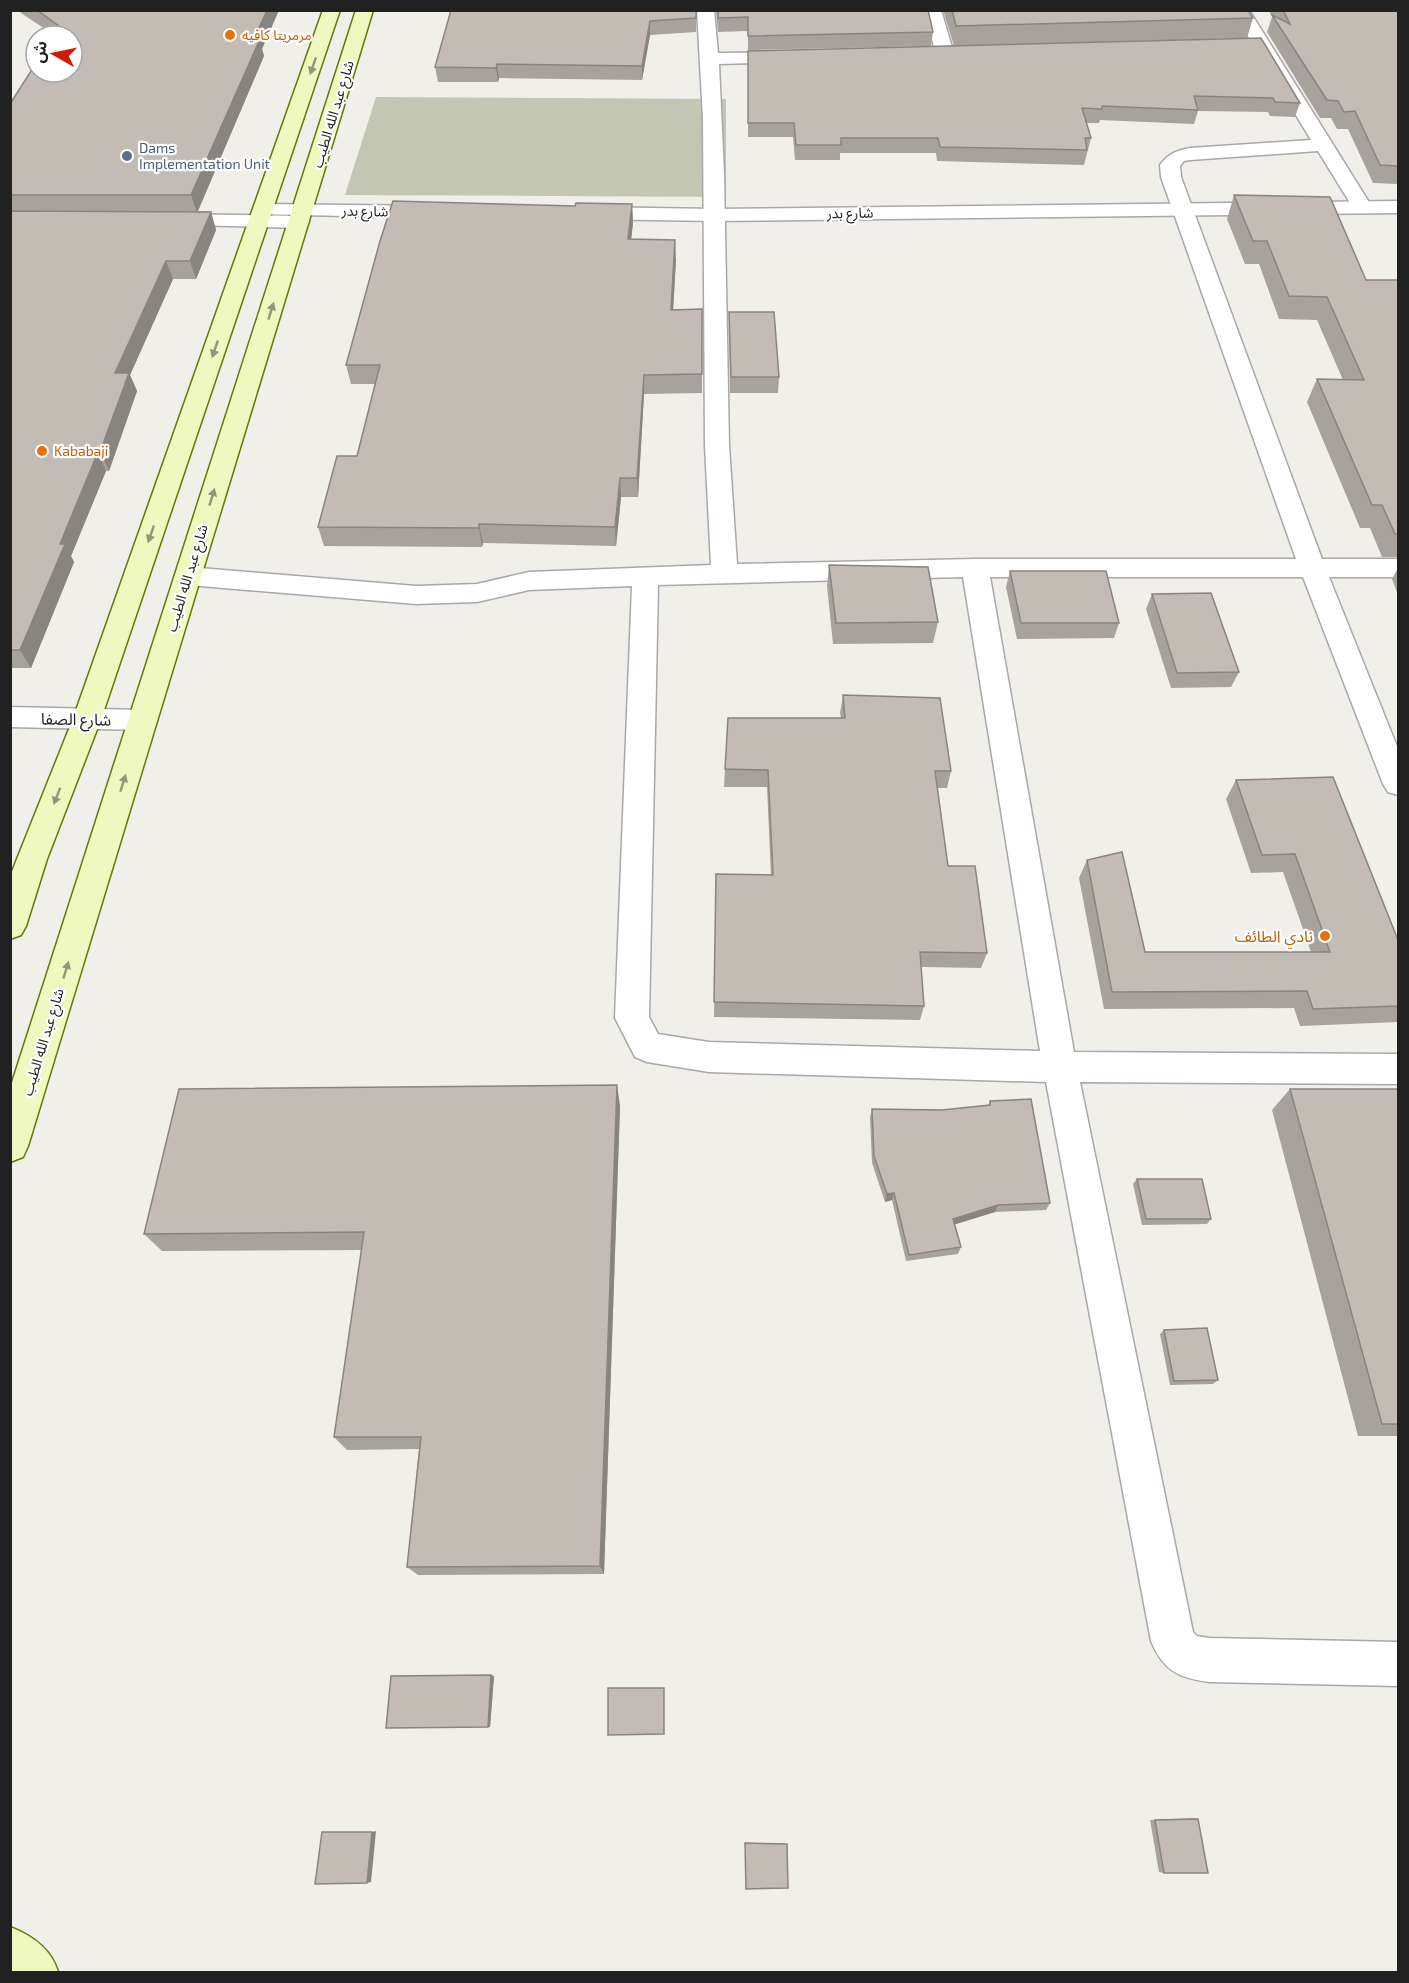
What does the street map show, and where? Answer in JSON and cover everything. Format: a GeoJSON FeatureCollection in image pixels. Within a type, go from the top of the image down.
{"type":"FeatureCollection","features":[{"type":"Feature","properties":{"kind":"main road","name":"شارع عبد الله الطيب"},"geometry":{"type":"LineString","coordinates":[[10,926],[32,859],[87,719],[332,10]]}},
{"type":"Feature","properties":{"kind":"main road","name":"شارع عبد الله الطيب"},"geometry":{"type":"LineString","coordinates":[[10,1146],[365,10]]}},
{"type":"Feature","properties":{"kind":"main road"},"geometry":{"type":"LineString","coordinates":[[10,1951],[34,1972]]}},
{"type":"Feature","properties":{"kind":"street"},"geometry":{"type":"LineString","coordinates":[[705,10],[710,59],[716,215],[717,447],[724,573]]}},
{"type":"Feature","properties":{"kind":"street"},"geometry":{"type":"LineString","coordinates":[[922,55],[951,54],[932,10]]}},
{"type":"Feature","properties":{"kind":"street"},"geometry":{"type":"LineString","coordinates":[[1240,10],[1264,45],[1322,145],[1362,207]]}},
{"type":"Feature","properties":{"kind":"street"},"geometry":{"type":"LineString","coordinates":[[1241,46],[1264,45]]}},
{"type":"Feature","properties":{"kind":"street"},"geometry":{"type":"LineString","coordinates":[[710,59],[810,57]]}},
{"type":"Feature","properties":{"kind":"street"},"geometry":{"type":"LineString","coordinates":[[1322,145],[1190,154],[1177,157],[1170,165],[1171,177],[1313,570],[1398,784]]}},
{"type":"Feature","properties":{"kind":"street","name":"شارع بدر"},"geometry":{"type":"LineString","coordinates":[[562,213],[716,215],[1398,207]]}},
{"type":"Feature","properties":{"kind":"street","name":"شارع بدر"},"geometry":{"type":"LineString","coordinates":[[147,220],[456,212]]}},
{"type":"Feature","properties":{"kind":"street"},"geometry":{"type":"LineString","coordinates":[[975,568],[1060,1066],[1171,1629],[1178,1650],[1190,1657],[1209,1660],[1398,1664]]}},
{"type":"Feature","properties":{"kind":"street"},"geometry":{"type":"LineString","coordinates":[[188,576],[416,595],[477,593],[529,581],[724,573],[975,568],[1313,570],[1398,568]]}},
{"type":"Feature","properties":{"kind":"street"},"geometry":{"type":"LineString","coordinates":[[645,577],[632,1018],[647,1047],[709,1057],[1060,1066],[1398,1069]]}},
{"type":"Feature","properties":{"kind":"street","name":"شارع الصفا"},"geometry":{"type":"LineString","coordinates":[[10,717],[142,720]]}},
{"type":"Feature","properties":{"kind":"shaded area"},"geometry":{"type":"Polygon","coordinates":[[[376,97],[726,99],[726,197],[345,195],[376,97]]]}},
{"type":"Feature","properties":{"kind":"building"},"geometry":{"type":"Polygon","coordinates":[[[37,10],[267,10],[254,39],[260,39],[191,195],[10,195],[10,104],[24,82],[24,84],[84,84],[84,24],[56,24],[37,10]]]}},
{"type":"Feature","properties":{"kind":"building"},"geometry":{"type":"Polygon","coordinates":[[[451,10],[696,10],[696,18],[650,21],[642,66],[497,64],[496,68],[435,67],[451,10]]]}},
{"type":"Feature","properties":{"kind":"building"},"geometry":{"type":"Polygon","coordinates":[[[718,10],[928,10],[933,32],[748,36],[748,17],[718,18],[718,10]]]}},
{"type":"Feature","properties":{"kind":"building"},"geometry":{"type":"Polygon","coordinates":[[[952,10],[1248,10],[1253,18],[956,26],[952,10]]]}},
{"type":"Feature","properties":{"kind":"building"},"geometry":{"type":"Polygon","coordinates":[[[1283,10],[1398,10],[1398,166],[1380,165],[1355,111],[1344,112],[1338,101],[1327,100],[1272,15],[1290,24],[1283,10]]]}},
{"type":"Feature","properties":{"kind":"building"},"geometry":{"type":"Polygon","coordinates":[[[1261,38],[1300,103],[1275,102],[1273,98],[1194,96],[1198,110],[1102,106],[1102,109],[1082,108],[1091,138],[1085,138],[1087,150],[940,147],[938,138],[841,138],[841,145],[796,145],[794,123],[748,123],[748,51],[1261,38]]]}},
{"type":"Feature","properties":{"kind":"building"},"geometry":{"type":"Polygon","coordinates":[[[1234,195],[1330,197],[1366,280],[1398,280],[1398,534],[1395,534],[1382,505],[1372,505],[1317,379],[1364,380],[1327,297],[1289,296],[1267,241],[1253,241],[1234,195]]]}},
{"type":"Feature","properties":{"kind":"building"},"geometry":{"type":"Polygon","coordinates":[[[393,201],[575,206],[576,203],[632,204],[628,239],[675,240],[671,310],[702,309],[702,374],[644,375],[637,478],[620,478],[615,527],[479,524],[479,528],[318,527],[337,456],[357,456],[380,365],[346,365],[393,201]]]}},
{"type":"Feature","properties":{"kind":"building"},"geometry":{"type":"Polygon","coordinates":[[[10,211],[211,212],[190,261],[166,261],[115,373],[129,373],[100,452],[98,452],[60,544],[65,544],[20,650],[10,650],[10,211]]]}},
{"type":"Feature","properties":{"kind":"building"},"geometry":{"type":"Polygon","coordinates":[[[729,312],[774,312],[779,377],[731,377],[729,312]]]}},
{"type":"Feature","properties":{"kind":"building"},"geometry":{"type":"Polygon","coordinates":[[[829,565],[928,567],[938,622],[836,623],[829,565]]]}},
{"type":"Feature","properties":{"kind":"building"},"geometry":{"type":"Polygon","coordinates":[[[1010,571],[1106,571],[1119,623],[1021,623],[1010,571]]]}},
{"type":"Feature","properties":{"kind":"building"},"geometry":{"type":"Polygon","coordinates":[[[1211,593],[1239,672],[1177,673],[1152,594],[1211,593]]]}},
{"type":"Feature","properties":{"kind":"building"},"geometry":{"type":"Polygon","coordinates":[[[843,695],[940,698],[951,771],[935,771],[948,866],[975,866],[987,953],[920,952],[924,1006],[714,1002],[716,874],[773,875],[768,770],[725,769],[728,718],[845,718],[843,695]]]}},
{"type":"Feature","properties":{"kind":"building"},"geometry":{"type":"Polygon","coordinates":[[[1333,777],[1398,940],[1398,1006],[1313,1009],[1307,991],[1112,992],[1087,860],[1122,852],[1145,952],[1330,952],[1295,854],[1262,855],[1236,780],[1333,777]]]}},
{"type":"Feature","properties":{"kind":"building"},"geometry":{"type":"Polygon","coordinates":[[[617,1085],[600,1566],[407,1567],[421,1437],[334,1437],[364,1232],[144,1234],[179,1089],[617,1085]]]}},
{"type":"Feature","properties":{"kind":"building"},"geometry":{"type":"Polygon","coordinates":[[[1290,1089],[1398,1089],[1398,1424],[1382,1424],[1290,1089]]]}},
{"type":"Feature","properties":{"kind":"building"},"geometry":{"type":"Polygon","coordinates":[[[1031,1099],[1050,1203],[998,1205],[953,1219],[961,1247],[909,1255],[894,1193],[887,1194],[874,1156],[872,1109],[942,1110],[990,1105],[990,1101],[1031,1099]]]}},
{"type":"Feature","properties":{"kind":"building"},"geometry":{"type":"Polygon","coordinates":[[[1137,1179],[1202,1179],[1211,1219],[1146,1219],[1137,1179]]]}},
{"type":"Feature","properties":{"kind":"building"},"geometry":{"type":"Polygon","coordinates":[[[1207,1328],[1218,1380],[1174,1381],[1164,1330],[1207,1328]]]}},
{"type":"Feature","properties":{"kind":"building"},"geometry":{"type":"Polygon","coordinates":[[[491,1675],[488,1727],[386,1728],[391,1676],[491,1675]]]}},
{"type":"Feature","properties":{"kind":"building"},"geometry":{"type":"Polygon","coordinates":[[[608,1688],[664,1688],[664,1734],[608,1735],[608,1688]]]}},
{"type":"Feature","properties":{"kind":"building"},"geometry":{"type":"Polygon","coordinates":[[[1198,1819],[1208,1873],[1164,1873],[1155,1820],[1198,1819]]]}},
{"type":"Feature","properties":{"kind":"building"},"geometry":{"type":"Polygon","coordinates":[[[322,1832],[372,1832],[367,1883],[315,1884],[322,1832]]]}},
{"type":"Feature","properties":{"kind":"building"},"geometry":{"type":"Polygon","coordinates":[[[745,1843],[787,1844],[788,1888],[746,1889],[745,1843]]]}},
{"type":"Feature","properties":{"kind":"place","name":"مرمريتا كافيه"},"geometry":{"type":"Point","coordinates":[230,35]}},
{"type":"Feature","properties":{"kind":"place","name":"Dams Implementation Unit"},"geometry":{"type":"Point","coordinates":[127,156]}},
{"type":"Feature","properties":{"kind":"place","name":"Kababaji"},"geometry":{"type":"Point","coordinates":[42,451]}},
{"type":"Feature","properties":{"kind":"place","name":"نادي الطائف"},"geometry":{"type":"Point","coordinates":[1325,936]}}]}
